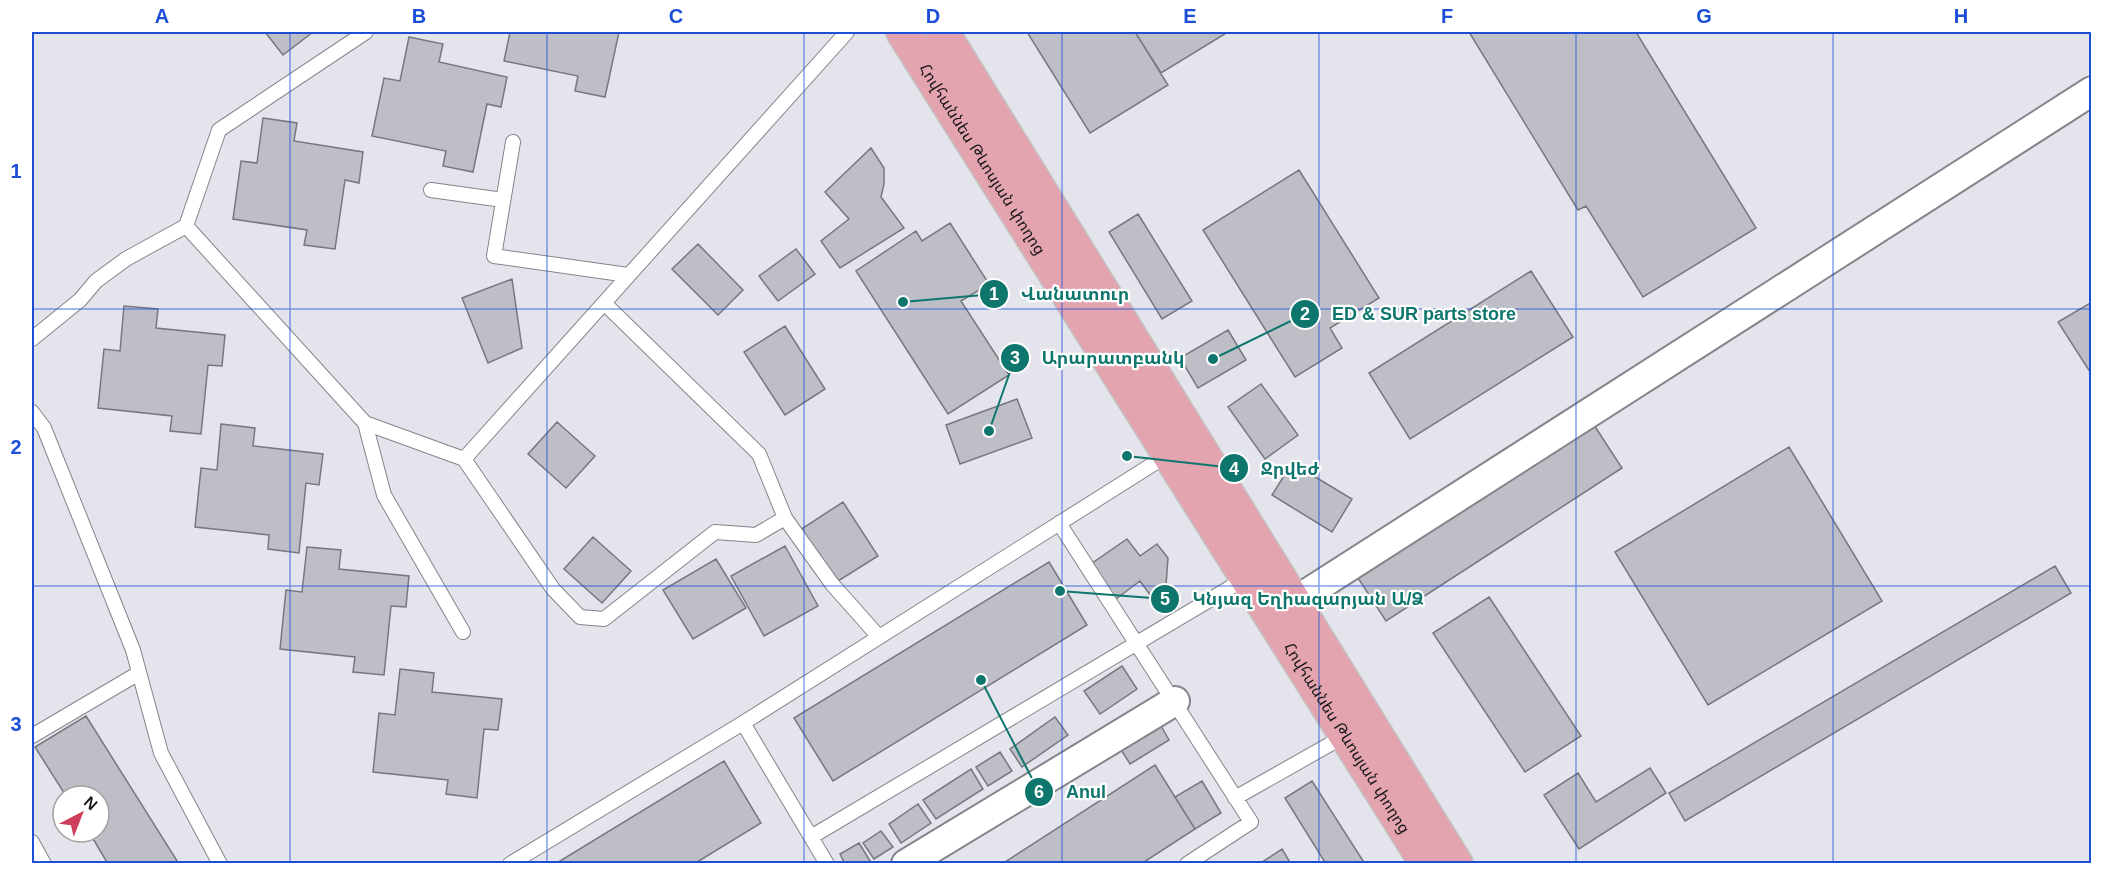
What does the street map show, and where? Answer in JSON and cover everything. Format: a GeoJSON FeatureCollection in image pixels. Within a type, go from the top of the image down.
{"type":"FeatureCollection","features":[{"type":"Feature","properties":{"kind":"main road","name":"Հովհաննես Թևոսյան փողոց"},"geometry":{"type":"LineString","coordinates":[[903,32],[1180,447],[1357,729],[1456,864]]}},
{"type":"Feature","properties":{"kind":"main road","name":"Հովհաննես Թևոսյան փողոց"},"geometry":{"type":"LineString","coordinates":[[942,32],[1180,447]]}},
{"type":"Feature","properties":{"kind":"main road","name":"Հովհաննես Թևոսյան փողոց"},"geometry":{"type":"LineString","coordinates":[[1357,729],[1427,864]]}},
{"type":"Feature","properties":{"kind":"street"},"geometry":{"type":"LineString","coordinates":[[1282,609],[2091,91]]}},
{"type":"Feature","properties":{"kind":"street"},"geometry":{"type":"LineString","coordinates":[[906,864],[1175,701]]}},
{"type":"Feature","properties":{"kind":"lane"},"geometry":{"type":"LineString","coordinates":[[32,339],[80,300],[96,281],[126,259],[186,226],[219,130],[366,32]]}},
{"type":"Feature","properties":{"kind":"lane"},"geometry":{"type":"LineString","coordinates":[[464,459],[847,32]]}},
{"type":"Feature","properties":{"kind":"lane"},"geometry":{"type":"LineString","coordinates":[[513,142],[494,256],[628,275]]}},
{"type":"Feature","properties":{"kind":"lane"},"geometry":{"type":"LineString","coordinates":[[431,190],[503,200]]}},
{"type":"Feature","properties":{"kind":"lane"},"geometry":{"type":"LineString","coordinates":[[186,226],[365,423],[384,495],[463,632]]}},
{"type":"Feature","properties":{"kind":"lane"},"geometry":{"type":"LineString","coordinates":[[604,303],[759,454],[785,518],[832,584],[879,637]]}},
{"type":"Feature","properties":{"kind":"lane"},"geometry":{"type":"LineString","coordinates":[[32,412],[49,439],[114,600],[139,673],[161,753],[220,864]]}},
{"type":"Feature","properties":{"kind":"lane"},"geometry":{"type":"LineString","coordinates":[[365,423],[464,459],[554,588],[580,617],[604,620],[715,532],[756,535],[785,518]]}},
{"type":"Feature","properties":{"kind":"lane"},"geometry":{"type":"LineString","coordinates":[[510,864],[743,723],[1180,447]]}},
{"type":"Feature","properties":{"kind":"lane"},"geometry":{"type":"LineString","coordinates":[[1059,523],[1251,822],[1187,864]]}},
{"type":"Feature","properties":{"kind":"lane"},"geometry":{"type":"LineString","coordinates":[[811,837],[1258,571]]}},
{"type":"Feature","properties":{"kind":"lane"},"geometry":{"type":"LineString","coordinates":[[32,736],[139,673]]}},
{"type":"Feature","properties":{"kind":"lane"},"geometry":{"type":"LineString","coordinates":[[743,723],[827,864]]}},
{"type":"Feature","properties":{"kind":"lane"},"geometry":{"type":"LineString","coordinates":[[1235,798],[1357,729]]}},
{"type":"Feature","properties":{"kind":"lane"},"geometry":{"type":"LineString","coordinates":[[32,842],[44,864]]}},
{"type":"Feature","properties":{"kind":"building"},"geometry":{"type":"Polygon","coordinates":[[[265,32],[313,32],[283,55],[265,32]]]}},
{"type":"Feature","properties":{"kind":"building"},"geometry":{"type":"Polygon","coordinates":[[[510,32],[619,32],[605,97],[575,91],[578,76],[504,61],[510,32]]]}},
{"type":"Feature","properties":{"kind":"building"},"geometry":{"type":"Polygon","coordinates":[[[1027,32],[1135,32],[1168,85],[1090,133],[1027,32]]]}},
{"type":"Feature","properties":{"kind":"building"},"geometry":{"type":"Polygon","coordinates":[[[1135,32],[1228,32],[1161,73],[1135,32]]]}},
{"type":"Feature","properties":{"kind":"building"},"geometry":{"type":"Polygon","coordinates":[[[1469,32],[1636,32],[1756,228],[1643,297],[1586,206],[1578,210],[1469,32]]]}},
{"type":"Feature","properties":{"kind":"building"},"geometry":{"type":"Polygon","coordinates":[[[409,37],[443,44],[439,62],[507,77],[501,107],[487,104],[473,172],[443,166],[446,151],[372,136],[384,78],[400,81],[409,37]]]}},
{"type":"Feature","properties":{"kind":"building"},"geometry":{"type":"Polygon","coordinates":[[[263,118],[297,123],[294,141],[363,152],[359,183],[345,180],[335,249],[304,245],[307,230],[233,219],[241,161],[257,163],[263,118]]]}},
{"type":"Feature","properties":{"kind":"building"},"geometry":{"type":"Polygon","coordinates":[[[871,148],[884,168],[881,197],[904,228],[840,268],[821,241],[849,219],[825,192],[871,148]]]}},
{"type":"Feature","properties":{"kind":"building"},"geometry":{"type":"Polygon","coordinates":[[[1299,170],[1379,298],[1330,328],[1342,348],[1295,377],[1203,230],[1299,170]]]}},
{"type":"Feature","properties":{"kind":"building"},"geometry":{"type":"Polygon","coordinates":[[[1138,214],[1192,301],[1162,319],[1109,232],[1138,214]]]}},
{"type":"Feature","properties":{"kind":"building"},"geometry":{"type":"Polygon","coordinates":[[[950,223],[989,284],[961,301],[1009,375],[948,414],[856,271],[916,231],[922,241],[950,223]]]}},
{"type":"Feature","properties":{"kind":"building"},"geometry":{"type":"Polygon","coordinates":[[[698,244],[743,290],[718,315],[672,269],[698,244]]]}},
{"type":"Feature","properties":{"kind":"building"},"geometry":{"type":"Polygon","coordinates":[[[796,249],[815,274],[778,301],[759,276],[796,249]]]}},
{"type":"Feature","properties":{"kind":"building"},"geometry":{"type":"Polygon","coordinates":[[[1531,271],[1573,337],[1410,439],[1369,373],[1531,271]]]}},
{"type":"Feature","properties":{"kind":"building"},"geometry":{"type":"Polygon","coordinates":[[[512,279],[522,348],[488,363],[462,298],[512,279]]]}},
{"type":"Feature","properties":{"kind":"building"},"geometry":{"type":"Polygon","coordinates":[[[2092,302],[2092,375],[2058,322],[2092,302]]]}},
{"type":"Feature","properties":{"kind":"building"},"geometry":{"type":"Polygon","coordinates":[[[124,306],[158,309],[156,328],[225,335],[222,366],[208,365],[201,434],[170,431],[172,416],[98,408],[104,349],[120,351],[124,306]]]}},
{"type":"Feature","properties":{"kind":"building"},"geometry":{"type":"Polygon","coordinates":[[[785,326],[825,389],[785,415],[744,352],[785,326]]]}},
{"type":"Feature","properties":{"kind":"building"},"geometry":{"type":"Polygon","coordinates":[[[1228,330],[1246,360],[1198,388],[1180,358],[1228,330]]]}},
{"type":"Feature","properties":{"kind":"building"},"geometry":{"type":"Polygon","coordinates":[[[1261,384],[1298,435],[1265,459],[1228,407],[1261,384]]]}},
{"type":"Feature","properties":{"kind":"building"},"geometry":{"type":"Polygon","coordinates":[[[1017,399],[1032,438],[960,464],[946,425],[1017,399]]]}},
{"type":"Feature","properties":{"kind":"building"},"geometry":{"type":"Polygon","coordinates":[[[557,422],[595,456],[566,488],[528,454],[557,422]]]}},
{"type":"Feature","properties":{"kind":"building"},"geometry":{"type":"Polygon","coordinates":[[[221,424],[255,428],[253,446],[323,454],[319,485],[306,483],[299,553],[268,549],[269,535],[195,527],[201,468],[217,470],[221,424]]]}},
{"type":"Feature","properties":{"kind":"building"},"geometry":{"type":"Polygon","coordinates":[[[1594,425],[1622,468],[1386,621],[1358,578],[1594,425]]]}},
{"type":"Feature","properties":{"kind":"building"},"geometry":{"type":"Polygon","coordinates":[[[1789,447],[1882,601],[1708,705],[1615,552],[1789,447]]]}},
{"type":"Feature","properties":{"kind":"building"},"geometry":{"type":"Polygon","coordinates":[[[1292,463],[1352,499],[1332,532],[1272,495],[1292,463]]]}},
{"type":"Feature","properties":{"kind":"building"},"geometry":{"type":"Polygon","coordinates":[[[843,502],[878,556],[835,583],[800,530],[843,502]]]}},
{"type":"Feature","properties":{"kind":"building"},"geometry":{"type":"Polygon","coordinates":[[[593,537],[631,571],[602,603],[564,569],[593,537]]]}},
{"type":"Feature","properties":{"kind":"building"},"geometry":{"type":"Polygon","coordinates":[[[1127,539],[1140,556],[1157,544],[1168,558],[1166,585],[1151,596],[1140,581],[1116,599],[1091,564],[1127,539]]]}},
{"type":"Feature","properties":{"kind":"building"},"geometry":{"type":"Polygon","coordinates":[[[785,546],[818,606],[764,636],[731,576],[785,546]]]}},
{"type":"Feature","properties":{"kind":"building"},"geometry":{"type":"Polygon","coordinates":[[[307,547],[341,550],[339,569],[409,576],[406,607],[391,606],[384,675],[353,672],[355,657],[280,649],[286,590],[302,592],[307,547]]]}},
{"type":"Feature","properties":{"kind":"building"},"geometry":{"type":"Polygon","coordinates":[[[716,559],[746,608],[693,639],[663,590],[716,559]]]}},
{"type":"Feature","properties":{"kind":"building"},"geometry":{"type":"Polygon","coordinates":[[[1049,562],[1087,625],[833,781],[794,718],[1049,562]]]}},
{"type":"Feature","properties":{"kind":"building"},"geometry":{"type":"Polygon","coordinates":[[[2055,566],[2071,593],[1685,821],[1669,793],[2055,566]]]}},
{"type":"Feature","properties":{"kind":"building"},"geometry":{"type":"Polygon","coordinates":[[[1489,597],[1581,736],[1525,772],[1433,633],[1489,597]]]}},
{"type":"Feature","properties":{"kind":"building"},"geometry":{"type":"Polygon","coordinates":[[[1122,666],[1137,689],[1100,714],[1084,691],[1122,666]]]}},
{"type":"Feature","properties":{"kind":"building"},"geometry":{"type":"Polygon","coordinates":[[[400,669],[434,673],[432,692],[502,699],[498,730],[484,729],[477,798],[446,794],[448,780],[373,772],[379,713],[395,715],[400,669]]]}},
{"type":"Feature","properties":{"kind":"building"},"geometry":{"type":"Polygon","coordinates":[[[86,716],[179,864],[108,864],[96,844],[111,844],[111,784],[58,784],[35,747],[86,716]]]}},
{"type":"Feature","properties":{"kind":"building"},"geometry":{"type":"Polygon","coordinates":[[[1055,717],[1068,735],[1022,767],[1010,749],[1055,717]]]}},
{"type":"Feature","properties":{"kind":"building"},"geometry":{"type":"Polygon","coordinates":[[[1160,724],[1169,740],[1130,764],[1120,748],[1160,724]]]}},
{"type":"Feature","properties":{"kind":"building"},"geometry":{"type":"Polygon","coordinates":[[[1000,752],[1012,771],[988,786],[976,767],[1000,752]]]}},
{"type":"Feature","properties":{"kind":"building"},"geometry":{"type":"Polygon","coordinates":[[[724,761],[761,823],[694,864],[555,864],[724,761]]]}},
{"type":"Feature","properties":{"kind":"building"},"geometry":{"type":"Polygon","coordinates":[[[1155,765],[1195,829],[1141,864],[1002,864],[1155,765]]]}},
{"type":"Feature","properties":{"kind":"building"},"geometry":{"type":"Polygon","coordinates":[[[1650,768],[1666,793],[1579,849],[1544,795],[1578,773],[1596,802],[1650,768]]]}},
{"type":"Feature","properties":{"kind":"building"},"geometry":{"type":"Polygon","coordinates":[[[971,769],[983,789],[936,819],[923,800],[971,769]]]}},
{"type":"Feature","properties":{"kind":"building"},"geometry":{"type":"Polygon","coordinates":[[[1202,781],[1221,813],[1195,829],[1175,797],[1202,781]]]}},
{"type":"Feature","properties":{"kind":"building"},"geometry":{"type":"Polygon","coordinates":[[[1312,781],[1365,864],[1326,864],[1285,798],[1312,781]]]}},
{"type":"Feature","properties":{"kind":"building"},"geometry":{"type":"Polygon","coordinates":[[[918,804],[931,823],[901,843],[889,824],[918,804]]]}},
{"type":"Feature","properties":{"kind":"building"},"geometry":{"type":"Polygon","coordinates":[[[881,831],[893,847],[874,859],[863,843],[881,831]]]}},
{"type":"Feature","properties":{"kind":"building"},"geometry":{"type":"Polygon","coordinates":[[[859,843],[872,864],[845,864],[840,854],[859,843]]]}},
{"type":"Feature","properties":{"kind":"building"},"geometry":{"type":"Polygon","coordinates":[[[1282,849],[1291,864],[1259,864],[1282,849]]]}},
{"type":"Feature","properties":{"kind":"place","name":"Վանատուր"},"geometry":{"type":"Point","coordinates":[903,302]}},
{"type":"Feature","properties":{"kind":"place","name":"ED & SUR parts store"},"geometry":{"type":"Point","coordinates":[1213,359]}},
{"type":"Feature","properties":{"kind":"place","name":"Արարատբանկ"},"geometry":{"type":"Point","coordinates":[989,431]}},
{"type":"Feature","properties":{"kind":"place","name":"Ջրվեժ"},"geometry":{"type":"Point","coordinates":[1127,456]}},
{"type":"Feature","properties":{"kind":"place","name":"Կնյազ Եղիազարյան Ա/Ձ"},"geometry":{"type":"Point","coordinates":[1060,591]}},
{"type":"Feature","properties":{"kind":"place","name":"Anul"},"geometry":{"type":"Point","coordinates":[981,680]}}]}
